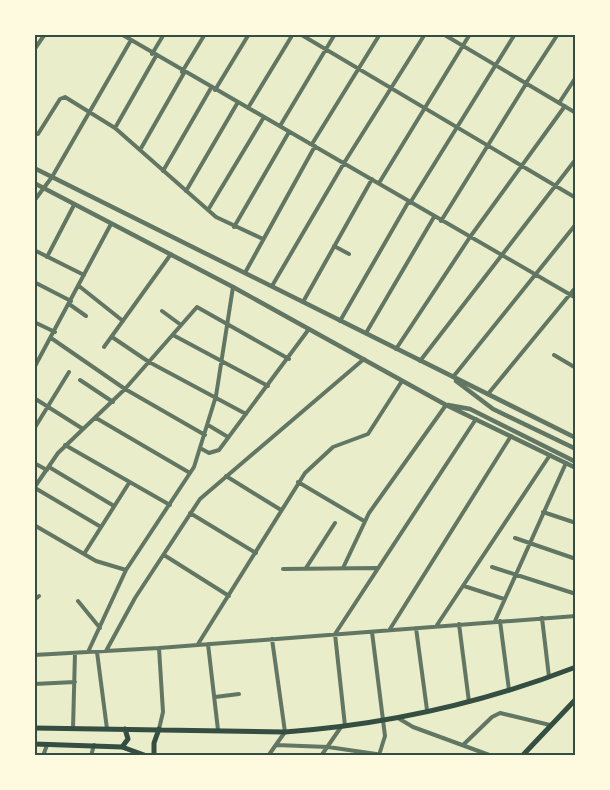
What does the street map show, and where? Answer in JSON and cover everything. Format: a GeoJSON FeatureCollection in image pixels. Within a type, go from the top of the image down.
{"type":"FeatureCollection","features":[{"type":"Feature","properties":{"kind":"main road"},"geometry":{"type":"LineString","coordinates":[[34,728],[285,732],[344,726],[469,702],[576,667]]}},
{"type":"Feature","properties":{"kind":"main road"},"geometry":{"type":"LineString","coordinates":[[522,756],[575,701]]}},
{"type":"Feature","properties":{"kind":"main road"},"geometry":{"type":"LineString","coordinates":[[122,747],[128,739],[124,729]]}},
{"type":"Feature","properties":{"kind":"main road"},"geometry":{"type":"LineString","coordinates":[[154,756],[154,743],[159,729]]}},
{"type":"Feature","properties":{"kind":"main road"},"geometry":{"type":"LineString","coordinates":[[34,744],[122,747],[147,756]]}},
{"type":"Feature","properties":{"kind":"street"},"geometry":{"type":"LineString","coordinates":[[34,50],[45,34]]}},
{"type":"Feature","properties":{"kind":"street"},"geometry":{"type":"LineString","coordinates":[[121,34],[576,298]]}},
{"type":"Feature","properties":{"kind":"street"},"geometry":{"type":"LineString","coordinates":[[115,128],[164,34]]}},
{"type":"Feature","properties":{"kind":"street"},"geometry":{"type":"LineString","coordinates":[[140,150],[205,34]]}},
{"type":"Feature","properties":{"kind":"street"},"geometry":{"type":"LineString","coordinates":[[163,171],[249,34]]}},
{"type":"Feature","properties":{"kind":"street"},"geometry":{"type":"LineString","coordinates":[[248,108],[293,34]]}},
{"type":"Feature","properties":{"kind":"street"},"geometry":{"type":"LineString","coordinates":[[300,34],[576,198]]}},
{"type":"Feature","properties":{"kind":"street"},"geometry":{"type":"LineString","coordinates":[[279,126],[335,34]]}},
{"type":"Feature","properties":{"kind":"street"},"geometry":{"type":"LineString","coordinates":[[246,271],[314,145],[380,34]]}},
{"type":"Feature","properties":{"kind":"street"},"geometry":{"type":"LineString","coordinates":[[272,286],[344,162],[425,34]]}},
{"type":"Feature","properties":{"kind":"street"},"geometry":{"type":"LineString","coordinates":[[443,34],[576,113]]}},
{"type":"Feature","properties":{"kind":"street"},"geometry":{"type":"LineString","coordinates":[[379,183],[470,34]]}},
{"type":"Feature","properties":{"kind":"street"},"geometry":{"type":"LineString","coordinates":[[339,321],[409,202],[515,34]]}},
{"type":"Feature","properties":{"kind":"street"},"geometry":{"type":"LineString","coordinates":[[441,221],[558,34]]}},
{"type":"Feature","properties":{"kind":"street"},"geometry":{"type":"LineString","coordinates":[[34,201],[52,177],[130,40]]}},
{"type":"Feature","properties":{"kind":"street"},"geometry":{"type":"LineString","coordinates":[[559,103],[576,77]]}},
{"type":"Feature","properties":{"kind":"street"},"geometry":{"type":"LineString","coordinates":[[38,134],[62,97],[115,128],[208,210],[234,227],[262,239]]}},
{"type":"Feature","properties":{"kind":"street"},"geometry":{"type":"LineString","coordinates":[[186,191],[238,102]]}},
{"type":"Feature","properties":{"kind":"street"},"geometry":{"type":"LineString","coordinates":[[396,349],[470,237],[565,106]]}},
{"type":"Feature","properties":{"kind":"street"},"geometry":{"type":"LineString","coordinates":[[208,210],[264,117]]}},
{"type":"Feature","properties":{"kind":"street"},"geometry":{"type":"LineString","coordinates":[[234,227],[290,131]]}},
{"type":"Feature","properties":{"kind":"street"},"geometry":{"type":"LineString","coordinates":[[420,361],[503,257],[576,159]]}},
{"type":"Feature","properties":{"kind":"street"},"geometry":{"type":"LineString","coordinates":[[34,168],[246,271],[339,321],[576,438]]}},
{"type":"Feature","properties":{"kind":"street"},"geometry":{"type":"LineString","coordinates":[[303,302],[372,179]]}},
{"type":"Feature","properties":{"kind":"street"},"geometry":{"type":"LineString","coordinates":[[34,183],[233,287],[446,405],[576,468]]}},
{"type":"Feature","properties":{"kind":"street"},"geometry":{"type":"LineString","coordinates":[[47,257],[74,205]]}},
{"type":"Feature","properties":{"kind":"street"},"geometry":{"type":"LineString","coordinates":[[366,334],[434,217]]}},
{"type":"Feature","properties":{"kind":"street"},"geometry":{"type":"LineString","coordinates":[[35,365],[55,332],[111,224]]}},
{"type":"Feature","properties":{"kind":"street"},"geometry":{"type":"LineString","coordinates":[[453,377],[576,224]]}},
{"type":"Feature","properties":{"kind":"street"},"geometry":{"type":"LineString","coordinates":[[334,246],[349,254]]}},
{"type":"Feature","properties":{"kind":"street"},"geometry":{"type":"LineString","coordinates":[[34,250],[84,275]]}},
{"type":"Feature","properties":{"kind":"street"},"geometry":{"type":"LineString","coordinates":[[104,347],[171,254]]}},
{"type":"Feature","properties":{"kind":"street"},"geometry":{"type":"LineString","coordinates":[[34,282],[70,303],[86,316]]}},
{"type":"Feature","properties":{"kind":"street"},"geometry":{"type":"LineString","coordinates":[[79,286],[123,321]]}},
{"type":"Feature","properties":{"kind":"street"},"geometry":{"type":"LineString","coordinates":[[88,652],[126,570],[190,473],[206,435],[216,396],[233,287]]}},
{"type":"Feature","properties":{"kind":"street"},"geometry":{"type":"LineString","coordinates":[[488,394],[576,288]]}},
{"type":"Feature","properties":{"kind":"street"},"geometry":{"type":"LineString","coordinates":[[101,527],[35,488],[65,445],[125,390],[197,307],[289,359]]}},
{"type":"Feature","properties":{"kind":"street"},"geometry":{"type":"LineString","coordinates":[[162,311],[181,325]]}},
{"type":"Feature","properties":{"kind":"street"},"geometry":{"type":"LineString","coordinates":[[34,322],[55,332]]}},
{"type":"Feature","properties":{"kind":"street"},"geometry":{"type":"LineString","coordinates":[[200,448],[214,453],[228,438],[289,359],[309,329]]}},
{"type":"Feature","properties":{"kind":"street"},"geometry":{"type":"LineString","coordinates":[[173,335],[268,386]]}},
{"type":"Feature","properties":{"kind":"street"},"geometry":{"type":"LineString","coordinates":[[111,337],[149,362],[246,414]]}},
{"type":"Feature","properties":{"kind":"street"},"geometry":{"type":"LineString","coordinates":[[51,338],[125,390],[206,435]]}},
{"type":"Feature","properties":{"kind":"street"},"geometry":{"type":"LineString","coordinates":[[554,355],[576,368]]}},
{"type":"Feature","properties":{"kind":"street"},"geometry":{"type":"LineString","coordinates":[[107,729],[101,652],[190,513],[200,499],[364,359]]}},
{"type":"Feature","properties":{"kind":"street"},"geometry":{"type":"LineString","coordinates":[[34,429],[69,372]]}},
{"type":"Feature","properties":{"kind":"street"},"geometry":{"type":"LineString","coordinates":[[453,377],[493,409],[576,450]]}},
{"type":"Feature","properties":{"kind":"street"},"geometry":{"type":"LineString","coordinates":[[80,380],[112,402]]}},
{"type":"Feature","properties":{"kind":"street"},"geometry":{"type":"LineString","coordinates":[[197,645],[298,482],[323,453],[368,434],[402,381]]}},
{"type":"Feature","properties":{"kind":"street"},"geometry":{"type":"LineString","coordinates":[[34,398],[83,429]]}},
{"type":"Feature","properties":{"kind":"street"},"geometry":{"type":"LineString","coordinates":[[446,405],[470,409],[576,462]]}},
{"type":"Feature","properties":{"kind":"street"},"geometry":{"type":"LineString","coordinates":[[343,568],[364,521],[446,405]]}},
{"type":"Feature","properties":{"kind":"street"},"geometry":{"type":"LineString","coordinates":[[96,418],[190,473]]}},
{"type":"Feature","properties":{"kind":"street"},"geometry":{"type":"LineString","coordinates":[[321,756],[344,726],[335,634],[476,419]]}},
{"type":"Feature","properties":{"kind":"street"},"geometry":{"type":"LineString","coordinates":[[208,425],[228,438]]}},
{"type":"Feature","properties":{"kind":"street"},"geometry":{"type":"LineString","coordinates":[[390,630],[510,436]]}},
{"type":"Feature","properties":{"kind":"street"},"geometry":{"type":"LineString","coordinates":[[65,445],[170,505]]}},
{"type":"Feature","properties":{"kind":"street"},"geometry":{"type":"LineString","coordinates":[[437,626],[550,455]]}},
{"type":"Feature","properties":{"kind":"street"},"geometry":{"type":"LineString","coordinates":[[34,462],[114,506]]}},
{"type":"Feature","properties":{"kind":"street"},"geometry":{"type":"LineString","coordinates":[[509,690],[497,621],[504,599],[566,463]]}},
{"type":"Feature","properties":{"kind":"street"},"geometry":{"type":"LineString","coordinates":[[226,476],[282,510]]}},
{"type":"Feature","properties":{"kind":"street"},"geometry":{"type":"LineString","coordinates":[[298,482],[364,521]]}},
{"type":"Feature","properties":{"kind":"street"},"geometry":{"type":"LineString","coordinates":[[84,554],[129,483]]}},
{"type":"Feature","properties":{"kind":"street"},"geometry":{"type":"LineString","coordinates":[[543,512],[576,524]]}},
{"type":"Feature","properties":{"kind":"street"},"geometry":{"type":"LineString","coordinates":[[190,513],[256,553]]}},
{"type":"Feature","properties":{"kind":"street"},"geometry":{"type":"LineString","coordinates":[[306,569],[335,523]]}},
{"type":"Feature","properties":{"kind":"street"},"geometry":{"type":"LineString","coordinates":[[34,525],[105,565],[126,570]]}},
{"type":"Feature","properties":{"kind":"street"},"geometry":{"type":"LineString","coordinates":[[515,538],[576,559]]}},
{"type":"Feature","properties":{"kind":"street"},"geometry":{"type":"LineString","coordinates":[[164,555],[229,596]]}},
{"type":"Feature","properties":{"kind":"street"},"geometry":{"type":"LineString","coordinates":[[492,567],[576,594]]}},
{"type":"Feature","properties":{"kind":"street"},"geometry":{"type":"LineString","coordinates":[[284,569],[378,568]]}},
{"type":"Feature","properties":{"kind":"street"},"geometry":{"type":"LineString","coordinates":[[464,586],[504,599]]}},
{"type":"Feature","properties":{"kind":"street"},"geometry":{"type":"LineString","coordinates":[[78,601],[100,628]]}},
{"type":"Feature","properties":{"kind":"street"},"geometry":{"type":"LineString","coordinates":[[34,655],[159,648],[575,615]]}},
{"type":"Feature","properties":{"kind":"street"},"geometry":{"type":"LineString","coordinates":[[542,618],[549,677]]}},
{"type":"Feature","properties":{"kind":"street"},"geometry":{"type":"LineString","coordinates":[[459,624],[469,702]]}},
{"type":"Feature","properties":{"kind":"street"},"geometry":{"type":"LineString","coordinates":[[416,628],[427,710]]}},
{"type":"Feature","properties":{"kind":"street"},"geometry":{"type":"LineString","coordinates":[[372,632],[384,720],[385,736],[380,752]]}},
{"type":"Feature","properties":{"kind":"street"},"geometry":{"type":"LineString","coordinates":[[268,756],[285,732],[272,639]]}},
{"type":"Feature","properties":{"kind":"street"},"geometry":{"type":"LineString","coordinates":[[208,644],[218,730]]}},
{"type":"Feature","properties":{"kind":"street"},"geometry":{"type":"LineString","coordinates":[[159,648],[163,712],[159,729]]}},
{"type":"Feature","properties":{"kind":"street"},"geometry":{"type":"LineString","coordinates":[[73,729],[75,653]]}},
{"type":"Feature","properties":{"kind":"street"},"geometry":{"type":"LineString","coordinates":[[34,684],[75,682]]}},
{"type":"Feature","properties":{"kind":"street"},"geometry":{"type":"LineString","coordinates":[[215,697],[239,694]]}},
{"type":"Feature","properties":{"kind":"street"},"geometry":{"type":"LineString","coordinates":[[463,745],[492,717],[504,713],[551,726]]}},
{"type":"Feature","properties":{"kind":"street"},"geometry":{"type":"LineString","coordinates":[[397,717],[413,727],[492,756]]}},
{"type":"Feature","properties":{"kind":"street"},"geometry":{"type":"LineString","coordinates":[[43,756],[48,744]]}},
{"type":"Feature","properties":{"kind":"street"},"geometry":{"type":"LineString","coordinates":[[91,756],[94,745]]}},
{"type":"Feature","properties":{"kind":"street"},"geometry":{"type":"LineString","coordinates":[[276,745],[328,747],[380,752],[389,755]]}}]}
